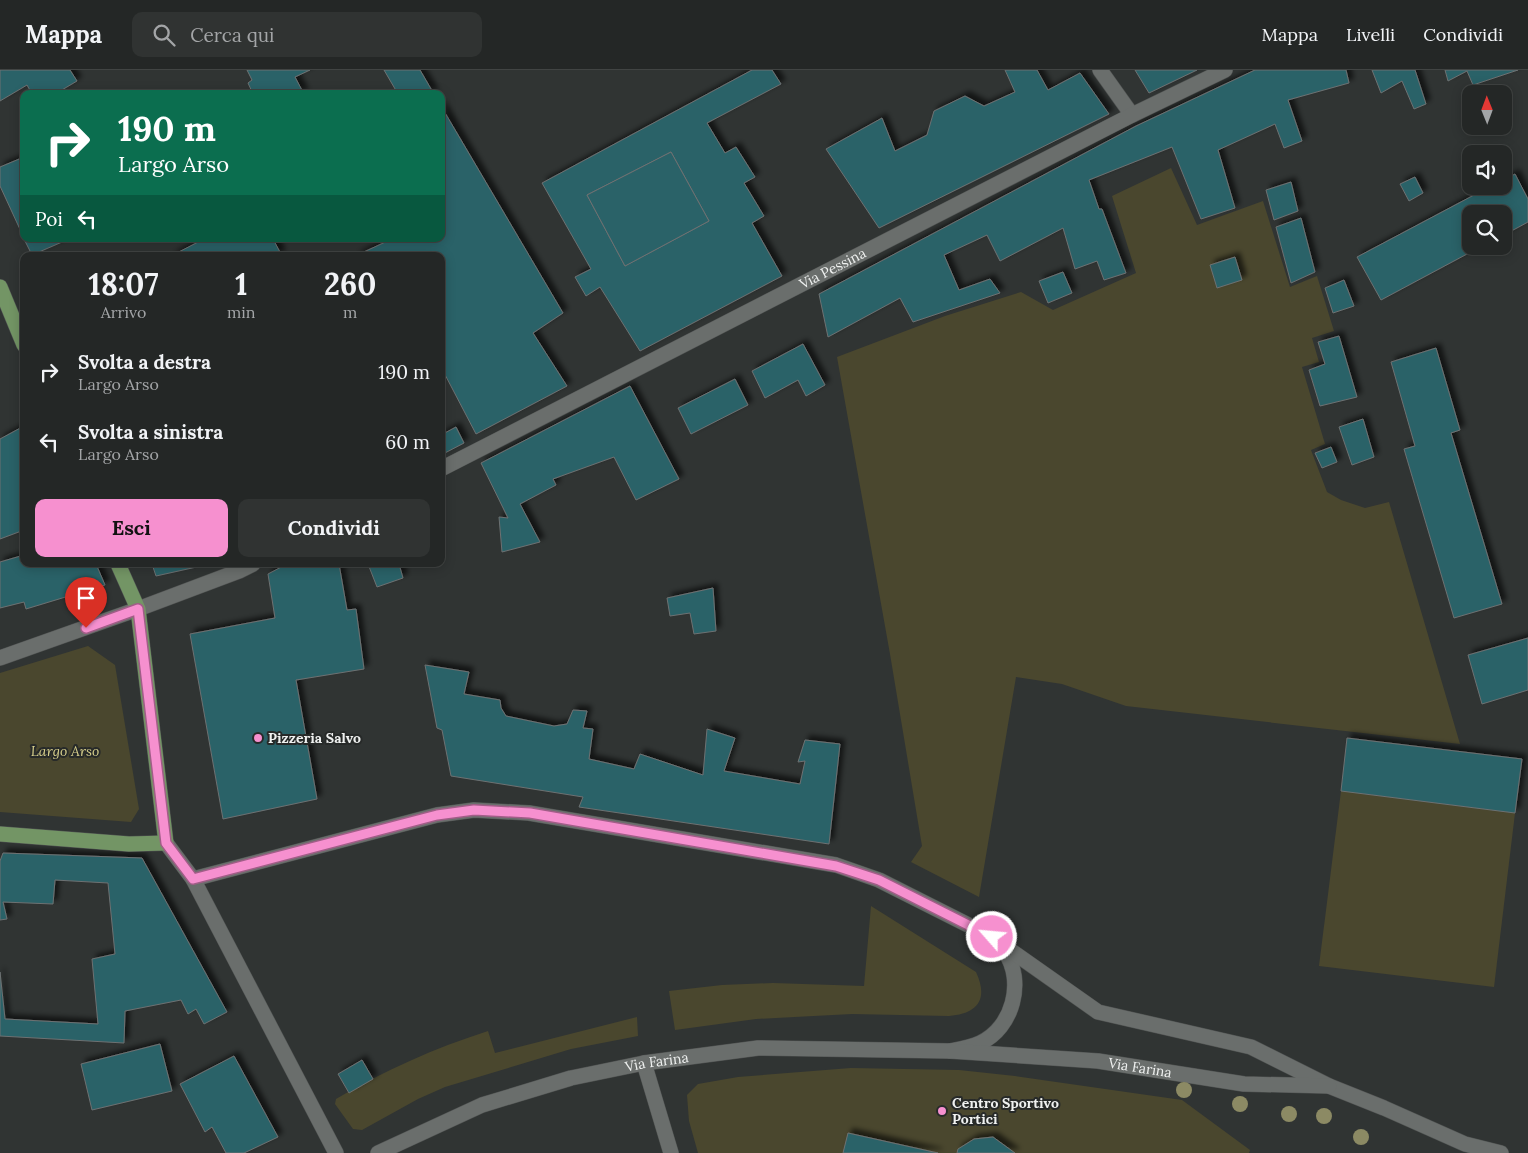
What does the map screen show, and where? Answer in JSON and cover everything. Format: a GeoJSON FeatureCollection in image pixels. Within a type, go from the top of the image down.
{"type":"FeatureCollection","features":[{"type":"Feature","properties":{"kind":"main road"},"geometry":{"type":"LineString","coordinates":[[0,287],[20,335]]}},
{"type":"Feature","properties":{"kind":"main road"},"geometry":{"type":"LineString","coordinates":[[0,834],[130,844],[166,843],[138,609],[119,567]]}},
{"type":"Feature","properties":{"kind":"street"},"geometry":{"type":"LineString","coordinates":[[1100,70],[1132,115]]}},
{"type":"Feature","properties":{"kind":"street","name":"Via Pessina"},"geometry":{"type":"LineString","coordinates":[[445,467],[1132,115],[1225,70]]}},
{"type":"Feature","properties":{"kind":"street"},"geometry":{"type":"LineString","coordinates":[[0,658],[138,609],[247,567]]}},
{"type":"Feature","properties":{"kind":"street","name":"Via Farina"},"geometry":{"type":"LineString","coordinates":[[193,879],[437,815],[474,810],[530,813],[836,866],[879,880],[992,937],[1098,1012],[1252,1047],[1329,1086],[1465,1144],[1502,1153]]}},
{"type":"Feature","properties":{"kind":"street"},"geometry":{"type":"LineString","coordinates":[[166,843],[193,879],[336,1153]]}},
{"type":"Feature","properties":{"kind":"street","name":"Via Farina"},"geometry":{"type":"LineString","coordinates":[[950,1051],[981,1043],[998,1030],[1009,1013],[1015,993],[1013,972],[1006,952],[992,937]]}},
{"type":"Feature","properties":{"kind":"street","name":"Via Farina"},"geometry":{"type":"LineString","coordinates":[[378,1153],[482,1105],[571,1078],[644,1063],[758,1048],[950,1051],[1098,1061],[1244,1084],[1329,1086]]}},
{"type":"Feature","properties":{"kind":"street"},"geometry":{"type":"LineString","coordinates":[[644,1063],[671,1153]]}},
{"type":"Feature","properties":{"kind":"green space"},"geometry":{"type":"Polygon","coordinates":[[[1171,168],[1197,225],[1263,201],[1290,287],[1317,276],[1334,331],[1312,338],[1319,362],[1302,367],[1325,444],[1311,450],[1327,492],[1341,500],[1365,508],[1389,502],[1460,744],[1126,706],[1062,684],[1016,677],[979,897],[911,862],[922,846],[837,357],[945,316],[1021,292],[1053,310],[1136,273],[1112,196],[1171,168]]]}},
{"type":"Feature","properties":{"kind":"green space","name":"Largo Arso"},"geometry":{"type":"Polygon","coordinates":[[[88,646],[115,665],[139,809],[131,822],[0,812],[0,673],[88,646]]]}},
{"type":"Feature","properties":{"kind":"green space"},"geometry":{"type":"Polygon","coordinates":[[[1341,791],[1515,813],[1494,987],[1319,966],[1341,791]]]}},
{"type":"Feature","properties":{"kind":"green space"},"geometry":{"type":"Polygon","coordinates":[[[871,906],[976,972],[981,990],[981,998],[978,1004],[967,1012],[949,1016],[852,1014],[756,1019],[675,1030],[669,991],[722,985],[773,983],[864,986],[871,906]]]}},
{"type":"Feature","properties":{"kind":"green space"},"geometry":{"type":"Polygon","coordinates":[[[637,1017],[638,1036],[571,1049],[445,1087],[418,1099],[362,1130],[353,1129],[335,1104],[336,1099],[391,1070],[448,1045],[488,1031],[495,1053],[637,1017]]]}},
{"type":"Feature","properties":{"kind":"green space","name":"Centro Sportivo Portici"},"geometry":{"type":"Polygon","coordinates":[[[851,1068],[959,1070],[1015,1076],[1182,1100],[1250,1150],[1249,1153],[698,1153],[689,1121],[687,1095],[698,1084],[738,1077],[851,1068]]]}},
{"type":"Feature","properties":{"kind":"building"},"geometry":{"type":"Polygon","coordinates":[[[0,70],[70,70],[77,81],[62,90],[30,90],[27,85],[0,101],[0,70]]]}},
{"type":"Feature","properties":{"kind":"building"},"geometry":{"type":"Polygon","coordinates":[[[247,70],[310,70],[295,77],[302,90],[251,90],[248,83],[252,80],[247,70]]]}},
{"type":"Feature","properties":{"kind":"building"},"geometry":{"type":"Polygon","coordinates":[[[384,70],[420,70],[432,90],[396,90],[384,70]]]}},
{"type":"Feature","properties":{"kind":"building"},"geometry":{"type":"Polygon","coordinates":[[[752,70],[772,70],[781,84],[707,123],[725,153],[736,147],[755,177],[744,183],[764,216],[752,223],[782,276],[640,351],[600,287],[586,296],[575,277],[591,269],[542,183],[752,70]],[[671,152],[587,195],[625,266],[709,221],[671,152]]]}},
{"type":"Feature","properties":{"kind":"building"},"geometry":{"type":"Polygon","coordinates":[[[1005,70],[1037,70],[1048,90],[1080,73],[1109,114],[879,228],[826,149],[882,118],[895,151],[927,135],[934,111],[965,96],[984,106],[1015,92],[1005,70]]]}},
{"type":"Feature","properties":{"kind":"building"},"geometry":{"type":"Polygon","coordinates":[[[1135,70],[1197,70],[1149,93],[1135,70]]]}},
{"type":"Feature","properties":{"kind":"building"},"geometry":{"type":"Polygon","coordinates":[[[1255,70],[1346,70],[1349,83],[1288,100],[1302,141],[1284,148],[1275,124],[1218,150],[1235,208],[1201,219],[1172,147],[1089,180],[1126,273],[1104,280],[1097,261],[1075,269],[1063,228],[1000,261],[987,235],[944,255],[959,290],[990,279],[1000,293],[913,322],[900,298],[828,337],[819,294],[1136,126],[1255,70]]]}},
{"type":"Feature","properties":{"kind":"building"},"geometry":{"type":"Polygon","coordinates":[[[1372,70],[1415,70],[1426,104],[1414,109],[1402,81],[1381,93],[1372,70]]]}},
{"type":"Feature","properties":{"kind":"building"},"geometry":{"type":"Polygon","coordinates":[[[1445,70],[1518,70],[1473,85],[1467,71],[1448,81],[1445,70]]]}},
{"type":"Feature","properties":{"kind":"building"},"geometry":{"type":"Polygon","coordinates":[[[445,113],[563,313],[533,333],[567,386],[476,434],[445,375],[445,252],[364,252],[385,242],[445,242],[445,113]]]}},
{"type":"Feature","properties":{"kind":"building"},"geometry":{"type":"Polygon","coordinates":[[[671,152],[709,221],[625,266],[587,195],[671,152]]]}},
{"type":"Feature","properties":{"kind":"building"},"geometry":{"type":"Polygon","coordinates":[[[20,159],[20,229],[0,186],[0,167],[20,159]]]}},
{"type":"Feature","properties":{"kind":"building"},"geometry":{"type":"Polygon","coordinates":[[[1515,174],[1528,199],[1528,222],[1512,231],[1512,205],[1462,205],[1462,255],[1465,255],[1381,300],[1357,257],[1474,195],[1512,195],[1512,176],[1515,174]]]}},
{"type":"Feature","properties":{"kind":"building"},"geometry":{"type":"Polygon","coordinates":[[[1415,177],[1423,193],[1409,201],[1400,184],[1415,177]]]}},
{"type":"Feature","properties":{"kind":"building"},"geometry":{"type":"Polygon","coordinates":[[[1291,182],[1298,211],[1274,220],[1266,190],[1291,182]]]}},
{"type":"Feature","properties":{"kind":"building"},"geometry":{"type":"Polygon","coordinates":[[[1301,218],[1315,272],[1291,283],[1276,227],[1301,218]]]}},
{"type":"Feature","properties":{"kind":"building"},"geometry":{"type":"Polygon","coordinates":[[[26,242],[62,242],[39,252],[30,252],[26,242]]]}},
{"type":"Feature","properties":{"kind":"building"},"geometry":{"type":"Polygon","coordinates":[[[198,242],[275,242],[280,252],[179,252],[198,242]]]}},
{"type":"Feature","properties":{"kind":"building"},"geometry":{"type":"Polygon","coordinates":[[[1235,257],[1242,280],[1217,288],[1210,265],[1235,257]]]}},
{"type":"Feature","properties":{"kind":"building"},"geometry":{"type":"Polygon","coordinates":[[[1063,272],[1072,293],[1048,303],[1039,281],[1063,272]]]}},
{"type":"Feature","properties":{"kind":"building"},"geometry":{"type":"Polygon","coordinates":[[[1344,280],[1354,306],[1333,313],[1325,288],[1344,280]]]}},
{"type":"Feature","properties":{"kind":"building"},"geometry":{"type":"Polygon","coordinates":[[[1339,336],[1357,397],[1320,406],[1309,370],[1325,364],[1318,342],[1339,336]]]}},
{"type":"Feature","properties":{"kind":"building"},"geometry":{"type":"Polygon","coordinates":[[[803,344],[825,385],[806,396],[798,380],[765,398],[752,371],[803,344]]]}},
{"type":"Feature","properties":{"kind":"building"},"geometry":{"type":"Polygon","coordinates":[[[1436,348],[1460,430],[1451,433],[1502,604],[1454,618],[1404,449],[1415,446],[1391,362],[1436,348]]]}},
{"type":"Feature","properties":{"kind":"building"},"geometry":{"type":"Polygon","coordinates":[[[735,379],[748,405],[691,434],[678,408],[735,379]]]}},
{"type":"Feature","properties":{"kind":"building"},"geometry":{"type":"Polygon","coordinates":[[[630,386],[679,479],[636,500],[614,457],[553,479],[556,485],[520,504],[540,542],[502,552],[499,517],[508,518],[481,463],[630,386]]]}},
{"type":"Feature","properties":{"kind":"building"},"geometry":{"type":"Polygon","coordinates":[[[1363,419],[1374,457],[1352,465],[1339,427],[1363,419]]]}},
{"type":"Feature","properties":{"kind":"building"},"geometry":{"type":"Polygon","coordinates":[[[456,427],[464,443],[445,453],[445,433],[456,427]]]}},
{"type":"Feature","properties":{"kind":"building"},"geometry":{"type":"Polygon","coordinates":[[[20,428],[20,532],[0,539],[0,439],[20,428]]]}},
{"type":"Feature","properties":{"kind":"building"},"geometry":{"type":"Polygon","coordinates":[[[1331,447],[1337,462],[1322,468],[1315,453],[1331,447]]]}},
{"type":"Feature","properties":{"kind":"building"},"geometry":{"type":"Polygon","coordinates":[[[20,556],[20,567],[97,567],[105,585],[26,609],[24,602],[0,608],[0,562],[20,556]]]}},
{"type":"Feature","properties":{"kind":"building"},"geometry":{"type":"Polygon","coordinates":[[[153,567],[196,567],[156,576],[153,567]]]}},
{"type":"Feature","properties":{"kind":"building"},"geometry":{"type":"Polygon","coordinates":[[[281,567],[340,567],[347,610],[356,609],[364,669],[296,680],[317,799],[223,819],[190,634],[275,618],[268,574],[281,567]]]}},
{"type":"Feature","properties":{"kind":"building"},"geometry":{"type":"Polygon","coordinates":[[[369,567],[400,567],[403,578],[377,587],[369,567]]]}},
{"type":"Feature","properties":{"kind":"building"},"geometry":{"type":"Polygon","coordinates":[[[713,588],[716,631],[694,634],[690,613],[670,616],[667,598],[713,588]]]}},
{"type":"Feature","properties":{"kind":"building"},"geometry":{"type":"Polygon","coordinates":[[[1528,638],[1528,690],[1482,704],[1468,655],[1528,638]]]}},
{"type":"Feature","properties":{"kind":"building"},"geometry":{"type":"Polygon","coordinates":[[[425,665],[469,672],[464,694],[500,700],[501,708],[506,716],[554,726],[567,724],[573,710],[587,711],[583,728],[593,729],[589,759],[634,769],[640,754],[703,775],[707,729],[735,738],[724,771],[800,784],[805,761],[798,762],[805,740],[840,744],[829,844],[579,807],[583,797],[451,776],[442,730],[437,728],[425,665]]]}},
{"type":"Feature","properties":{"kind":"building"},"geometry":{"type":"Polygon","coordinates":[[[1347,738],[1522,759],[1515,813],[1341,791],[1347,738]]]}},
{"type":"Feature","properties":{"kind":"building"},"geometry":{"type":"Polygon","coordinates":[[[3,853],[142,858],[227,1012],[204,1024],[196,1009],[188,1014],[181,1000],[125,1011],[124,1043],[0,1036],[0,972],[5,1019],[98,1024],[92,959],[115,954],[108,883],[55,880],[53,904],[3,902],[7,919],[0,920],[0,861],[3,853]]]}},
{"type":"Feature","properties":{"kind":"building"},"geometry":{"type":"Polygon","coordinates":[[[160,1044],[172,1091],[92,1110],[81,1064],[160,1044]]]}},
{"type":"Feature","properties":{"kind":"building"},"geometry":{"type":"Polygon","coordinates":[[[234,1056],[278,1137],[244,1153],[226,1153],[212,1127],[205,1132],[180,1084],[234,1056]]]}},
{"type":"Feature","properties":{"kind":"building"},"geometry":{"type":"Polygon","coordinates":[[[362,1060],[373,1079],[349,1093],[338,1074],[362,1060]]]}},
{"type":"Feature","properties":{"kind":"building"},"geometry":{"type":"Polygon","coordinates":[[[848,1133],[938,1153],[843,1153],[848,1133]]]}},
{"type":"Feature","properties":{"kind":"building"},"geometry":{"type":"Polygon","coordinates":[[[993,1137],[1015,1153],[957,1153],[958,1149],[974,1139],[993,1137]]]}},
{"type":"Feature","properties":{"kind":"place","name":"Pizzeria Salvo"},"geometry":{"type":"Point","coordinates":[258,738]}},
{"type":"Feature","properties":{"kind":"place","name":"Centro Sportivo Portici"},"geometry":{"type":"Point","coordinates":[942,1111]}},
{"type":"Feature","properties":{"kind":"route"},"geometry":{"type":"LineString","coordinates":[[86,628],[138,609],[166,843],[193,879],[437,815],[474,810],[530,813],[836,866],[879,880],[992,937]]}}]}
